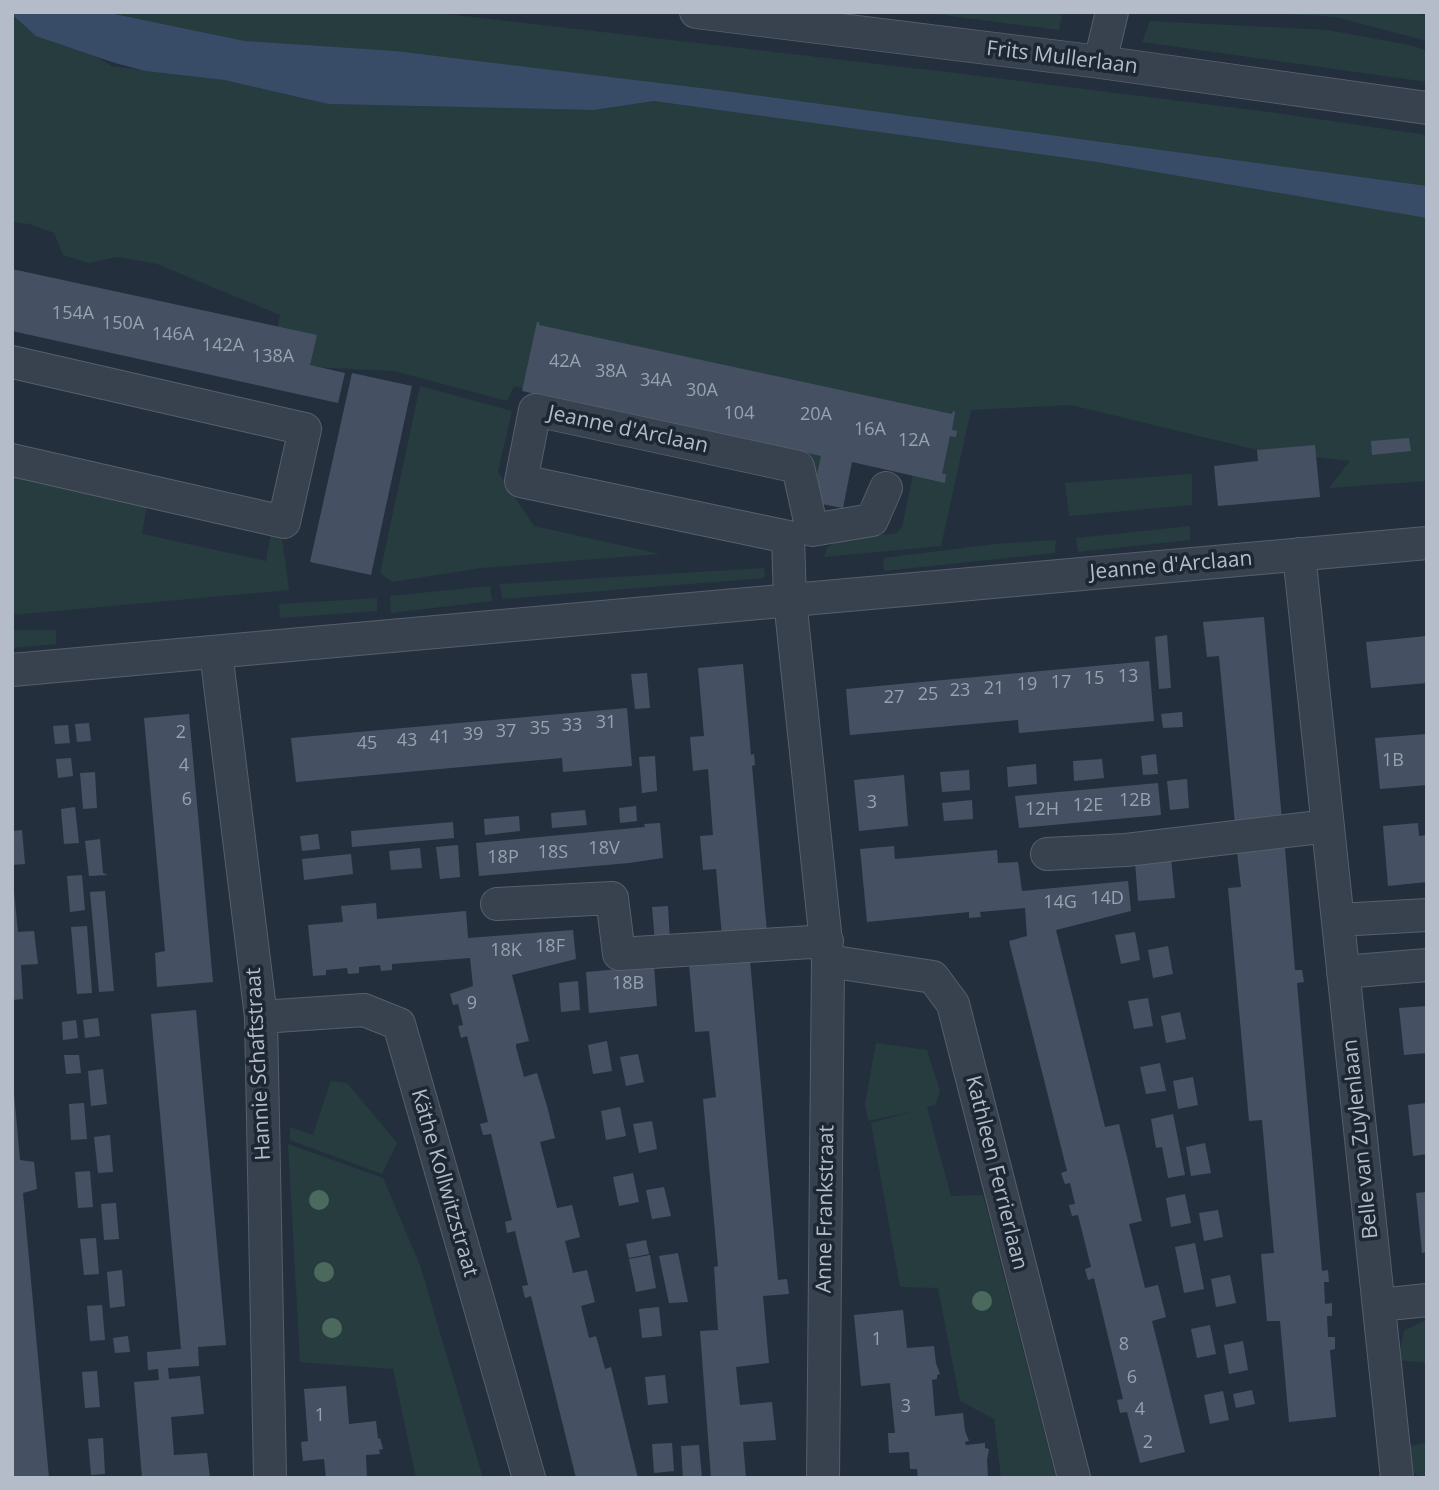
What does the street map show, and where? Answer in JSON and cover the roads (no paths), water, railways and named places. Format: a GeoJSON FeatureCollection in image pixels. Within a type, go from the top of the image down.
{"type":"FeatureCollection","features":[{"type":"Feature","properties":{"kind":"street"},"geometry":{"type":"LineString","coordinates":[[1100,62],[1112,12]]}},
{"type":"Feature","properties":{"kind":"street","name":"Frits Mullerlaan"},"geometry":{"type":"LineString","coordinates":[[706,13],[1100,62],[1427,108]]}},
{"type":"Feature","properties":{"kind":"street"},"geometry":{"type":"LineString","coordinates":[[12,362],[305,429],[284,522],[12,460]]}},
{"type":"Feature","properties":{"kind":"street","name":"Jeanne d'Arclaan"},"geometry":{"type":"LineString","coordinates":[[790,600],[800,534],[798,467],[535,410],[521,481],[800,534],[872,520],[886,488]]}},
{"type":"Feature","properties":{"kind":"street","name":"Jeanne d'Arclaan"},"geometry":{"type":"LineString","coordinates":[[12,670],[1427,543]]}},
{"type":"Feature","properties":{"kind":"street","name":"Belle van Zuylenlaan"},"geometry":{"type":"LineString","coordinates":[[1299,554],[1397,1478]]}},
{"type":"Feature","properties":{"kind":"street","name":"Anne Frankstraat"},"geometry":{"type":"LineString","coordinates":[[790,600],[828,951],[823,1478]]}},
{"type":"Feature","properties":{"kind":"street","name":"Hannie Schaftstraat"},"geometry":{"type":"LineString","coordinates":[[216,652],[261,1017],[270,1478]]}},
{"type":"Feature","properties":{"kind":"street"},"geometry":{"type":"LineString","coordinates":[[1046,854],[1126,850],[1328,826]]}},
{"type":"Feature","properties":{"kind":"street"},"geometry":{"type":"LineString","coordinates":[[497,904],[612,898],[619,954],[828,951]]}},
{"type":"Feature","properties":{"kind":"street"},"geometry":{"type":"LineString","coordinates":[[1338,920],[1427,915]]}},
{"type":"Feature","properties":{"kind":"street","name":"Kathleen Ferrierlaan"},"geometry":{"type":"LineString","coordinates":[[828,951],[933,977],[953,1004],[1074,1478]]}},
{"type":"Feature","properties":{"kind":"street"},"geometry":{"type":"LineString","coordinates":[[1343,972],[1427,965]]}},
{"type":"Feature","properties":{"kind":"street","name":"Käthe Kollwitzstraat"},"geometry":{"type":"LineString","coordinates":[[261,1017],[364,1010],[399,1024],[528,1478]]}},
{"type":"Feature","properties":{"kind":"street"},"geometry":{"type":"LineString","coordinates":[[1379,1305],[1427,1300]]}},
{"type":"Feature","properties":{"kind":"water"},"geometry":{"type":"Polygon","coordinates":[[[12,12],[105,12],[245,41],[395,51],[717,90],[1427,186],[1427,218],[1097,162],[654,101],[594,110],[328,104],[224,80],[146,71],[115,63],[36,36],[12,12]]]}}]}
